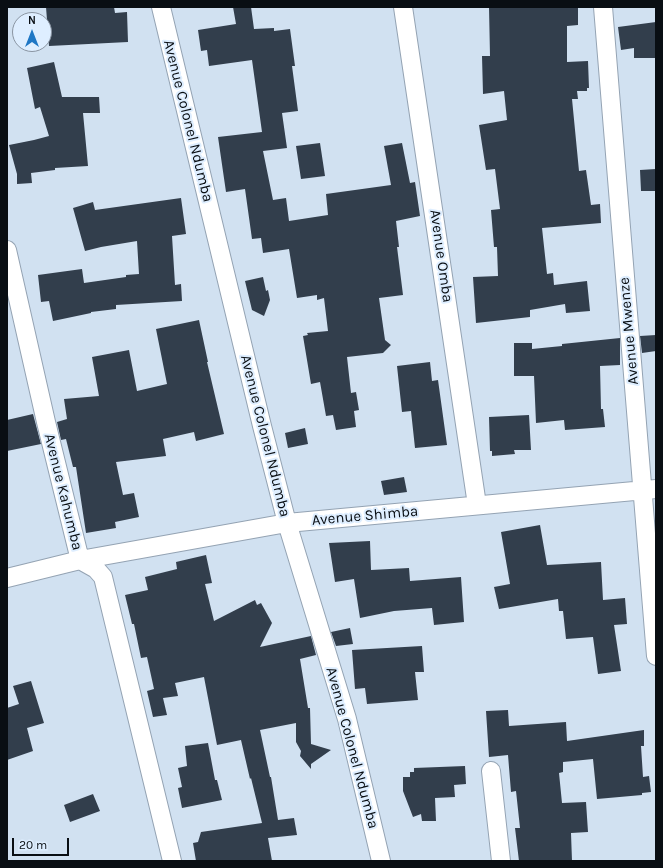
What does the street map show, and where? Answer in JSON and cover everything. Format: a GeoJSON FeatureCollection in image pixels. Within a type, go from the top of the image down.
{"type":"FeatureCollection","features":[{"type":"Feature","properties":{"kind":"street","name":"Avenue Colonel Ndumba"},"geometry":{"type":"LineString","coordinates":[[161,7],[256,403],[287,523],[347,719],[381,861]]}},
{"type":"Feature","properties":{"kind":"street","name":"Avenue Omba"},"geometry":{"type":"LineString","coordinates":[[403,7],[478,506]]}},
{"type":"Feature","properties":{"kind":"street","name":"Avenue Mwenze"},"geometry":{"type":"LineString","coordinates":[[603,7],[649,490],[656,656]]}},
{"type":"Feature","properties":{"kind":"street","name":"Avenue Kahumba"},"geometry":{"type":"LineString","coordinates":[[7,250],[46,422],[80,560],[96,569],[103,576],[172,861]]}},
{"type":"Feature","properties":{"kind":"street","name":"Avenue Shimba"},"geometry":{"type":"LineString","coordinates":[[7,578],[80,560],[287,523],[649,490]]}},
{"type":"Feature","properties":{"kind":"street"},"geometry":{"type":"LineString","coordinates":[[491,771],[501,861]]}},
{"type":"Feature","properties":{"kind":"building"},"geometry":{"type":"Polygon","coordinates":[[[46,7],[114,7],[115,13],[127,12],[128,42],[52,46],[52,12],[46,12],[46,7]]]}},
{"type":"Feature","properties":{"kind":"building"},"geometry":{"type":"Polygon","coordinates":[[[233,7],[251,7],[254,29],[274,28],[274,31],[290,29],[295,66],[292,66],[298,111],[282,113],[287,148],[263,151],[273,200],[286,198],[289,221],[328,215],[326,194],[391,185],[384,146],[402,143],[410,183],[415,182],[420,216],[396,221],[399,247],[397,247],[403,295],[379,298],[385,340],[391,345],[383,353],[347,357],[351,393],[356,392],[359,410],[354,411],[356,427],[336,430],[333,415],[326,416],[320,382],[311,384],[303,336],[308,335],[307,333],[328,331],[324,298],[317,300],[317,295],[297,298],[289,249],[263,253],[261,238],[252,239],[245,189],[226,192],[218,137],[262,132],[252,60],[209,66],[207,50],[201,51],[198,30],[236,24],[233,7]]]}},
{"type":"Feature","properties":{"kind":"building"},"geometry":{"type":"Polygon","coordinates":[[[489,7],[578,7],[578,25],[567,26],[567,62],[588,61],[589,88],[587,88],[587,91],[577,91],[578,99],[572,99],[579,171],[586,170],[591,205],[600,204],[601,223],[542,228],[547,274],[553,273],[554,285],[587,281],[590,311],[566,313],[565,304],[530,310],[530,317],[476,323],[473,277],[498,276],[497,247],[494,247],[491,210],[500,209],[495,169],[486,170],[479,125],[507,120],[504,91],[483,94],[482,56],[490,56],[489,7]]]}},
{"type":"Feature","properties":{"kind":"building"},"geometry":{"type":"Polygon","coordinates":[[[656,22],[656,58],[634,58],[634,48],[621,50],[618,27],[656,22]]]}},
{"type":"Feature","properties":{"kind":"building"},"geometry":{"type":"Polygon","coordinates":[[[54,62],[62,97],[99,97],[100,113],[83,113],[88,166],[55,168],[55,170],[31,173],[32,183],[17,184],[17,174],[9,145],[49,136],[40,107],[35,109],[27,68],[54,62]]]}},
{"type":"Feature","properties":{"kind":"building"},"geometry":{"type":"Polygon","coordinates":[[[320,143],[325,176],[301,179],[296,146],[320,143]]]}},
{"type":"Feature","properties":{"kind":"building"},"geometry":{"type":"Polygon","coordinates":[[[656,169],[656,191],[641,191],[640,170],[656,169]]]}},
{"type":"Feature","properties":{"kind":"building"},"geometry":{"type":"Polygon","coordinates":[[[181,198],[186,234],[172,236],[175,285],[181,284],[182,301],[116,305],[116,309],[91,312],[53,321],[49,301],[41,302],[38,275],[82,269],[84,283],[139,274],[137,241],[85,251],[73,208],[93,202],[95,210],[181,198]]]}},
{"type":"Feature","properties":{"kind":"building"},"geometry":{"type":"Polygon","coordinates":[[[263,277],[266,291],[268,290],[270,300],[264,316],[252,310],[245,281],[263,277]]]}},
{"type":"Feature","properties":{"kind":"building"},"geometry":{"type":"Polygon","coordinates":[[[199,320],[224,434],[196,441],[194,432],[163,439],[166,456],[116,462],[123,495],[134,493],[139,517],[115,522],[116,528],[86,533],[76,467],[73,467],[66,439],[61,440],[57,422],[67,419],[64,399],[99,396],[92,357],[129,350],[137,391],[167,384],[156,329],[199,320]]]}},
{"type":"Feature","properties":{"kind":"building"},"geometry":{"type":"Polygon","coordinates":[[[656,335],[656,351],[642,353],[640,336],[656,335]]]}},
{"type":"Feature","properties":{"kind":"building"},"geometry":{"type":"Polygon","coordinates":[[[620,338],[620,365],[600,366],[601,409],[603,409],[605,427],[565,430],[564,420],[536,423],[534,376],[514,376],[514,343],[532,343],[532,349],[562,346],[562,344],[620,338]]]}},
{"type":"Feature","properties":{"kind":"building"},"geometry":{"type":"Polygon","coordinates":[[[430,362],[432,381],[438,380],[447,445],[415,448],[411,411],[402,412],[397,366],[430,362]]]}},
{"type":"Feature","properties":{"kind":"building"},"geometry":{"type":"Polygon","coordinates":[[[33,414],[41,444],[7,451],[7,420],[33,414]]]}},
{"type":"Feature","properties":{"kind":"building"},"geometry":{"type":"Polygon","coordinates":[[[529,415],[531,450],[514,450],[515,454],[492,456],[492,451],[490,451],[489,417],[529,415]]]}},
{"type":"Feature","properties":{"kind":"building"},"geometry":{"type":"Polygon","coordinates":[[[305,428],[308,444],[288,448],[285,433],[305,428]]]}},
{"type":"Feature","properties":{"kind":"building"},"geometry":{"type":"Polygon","coordinates":[[[404,477],[407,492],[384,495],[381,481],[404,477]]]}},
{"type":"Feature","properties":{"kind":"building"},"geometry":{"type":"Polygon","coordinates":[[[540,525],[547,565],[601,562],[603,600],[625,598],[627,624],[614,625],[621,671],[598,674],[593,637],[566,639],[563,611],[559,611],[558,599],[499,609],[494,587],[510,584],[501,532],[540,525]]]}},
{"type":"Feature","properties":{"kind":"building"},"geometry":{"type":"Polygon","coordinates":[[[370,541],[371,570],[409,568],[410,581],[461,577],[464,622],[434,625],[432,608],[394,611],[360,618],[354,579],[335,582],[329,543],[370,541]]]}},
{"type":"Feature","properties":{"kind":"building"},"geometry":{"type":"Polygon","coordinates":[[[206,555],[212,583],[205,584],[214,621],[255,600],[257,605],[261,603],[272,623],[260,647],[311,636],[316,655],[300,659],[308,708],[310,708],[311,744],[331,750],[311,764],[311,769],[300,756],[301,751],[296,742],[296,723],[260,730],[271,777],[278,820],[294,818],[297,835],[268,838],[272,861],[196,861],[193,843],[198,842],[201,832],[262,823],[241,740],[217,745],[204,677],[175,683],[178,696],[163,698],[167,715],[153,717],[147,691],[154,689],[147,657],[141,658],[134,624],[132,624],[125,595],[148,590],[145,577],[177,569],[176,562],[206,555]]]}},
{"type":"Feature","properties":{"kind":"building"},"geometry":{"type":"Polygon","coordinates":[[[350,628],[353,644],[336,646],[331,632],[350,628]]]}},
{"type":"Feature","properties":{"kind":"building"},"geometry":{"type":"Polygon","coordinates":[[[422,646],[424,672],[415,672],[418,700],[367,704],[365,688],[355,689],[352,650],[422,646]]]}},
{"type":"Feature","properties":{"kind":"building"},"geometry":{"type":"Polygon","coordinates":[[[31,681],[44,723],[27,728],[33,751],[7,760],[7,708],[19,704],[13,686],[31,681]]]}},
{"type":"Feature","properties":{"kind":"building"},"geometry":{"type":"Polygon","coordinates":[[[508,710],[509,726],[566,722],[567,741],[644,730],[644,746],[641,746],[643,777],[649,776],[651,792],[642,793],[642,795],[597,799],[593,759],[563,762],[563,772],[559,773],[562,803],[586,802],[588,832],[571,833],[572,861],[519,861],[515,828],[520,828],[516,791],[511,792],[508,755],[489,757],[486,711],[508,710]]]}},
{"type":"Feature","properties":{"kind":"building"},"geometry":{"type":"Polygon","coordinates":[[[208,743],[215,780],[217,780],[222,800],[182,808],[178,788],[182,787],[178,768],[187,766],[185,746],[208,743]]]}},
{"type":"Feature","properties":{"kind":"building"},"geometry":{"type":"Polygon","coordinates":[[[465,766],[466,784],[454,785],[455,797],[435,798],[436,821],[422,821],[421,814],[413,817],[403,791],[403,777],[410,777],[410,772],[414,772],[414,768],[465,766]]]}},
{"type":"Feature","properties":{"kind":"building"},"geometry":{"type":"Polygon","coordinates":[[[93,794],[100,811],[70,822],[64,805],[93,794]]]}}]}
